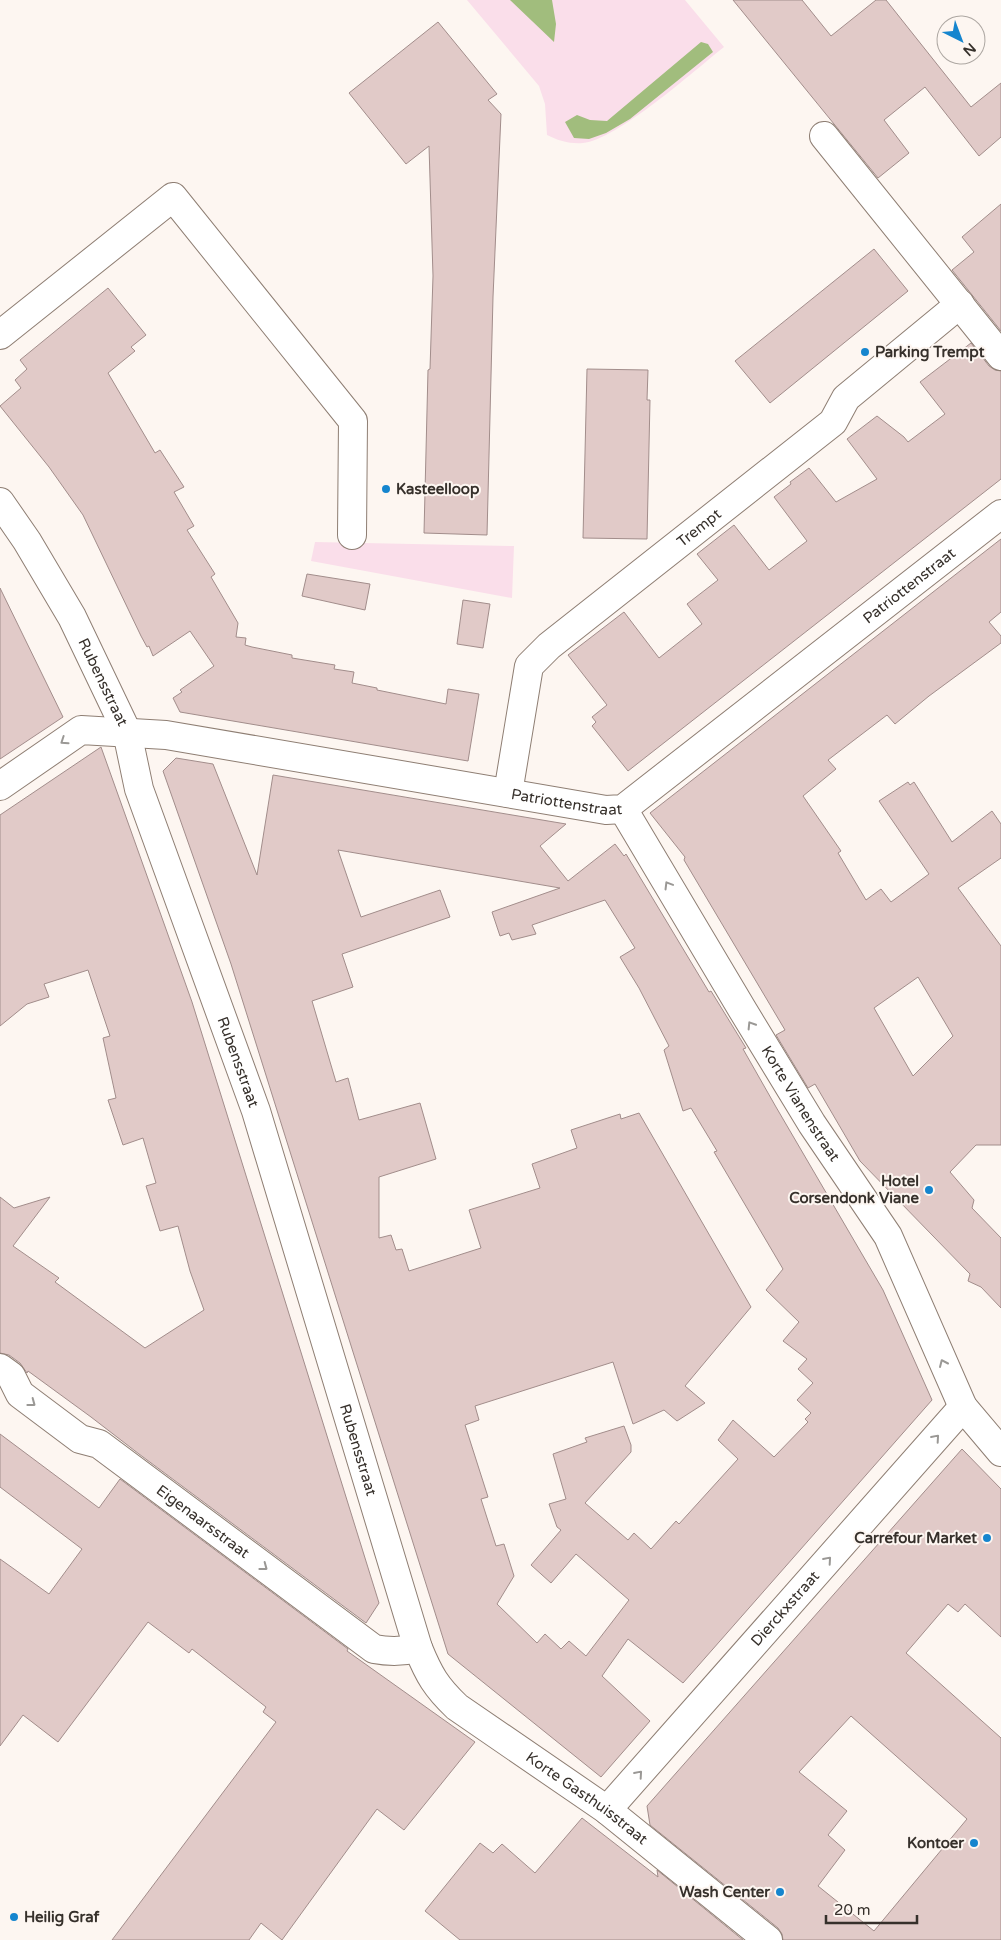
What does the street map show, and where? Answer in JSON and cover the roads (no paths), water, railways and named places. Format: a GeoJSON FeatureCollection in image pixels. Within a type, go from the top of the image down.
{"type":"FeatureCollection","features":[{"type":"Feature","properties":{"kind":"street"},"geometry":{"type":"LineString","coordinates":[[824,136],[1001,356]]}},
{"type":"Feature","properties":{"kind":"street"},"geometry":{"type":"LineString","coordinates":[[0,335],[173,197],[353,421],[352,535]]}},
{"type":"Feature","properties":{"kind":"street","name":"Trempt"},"geometry":{"type":"LineString","coordinates":[[508,793],[530,666],[549,646],[833,422],[846,398],[960,304]]}},
{"type":"Feature","properties":{"kind":"street","name":"Rubensstraat"},"geometry":{"type":"LineString","coordinates":[[0,502],[27,541],[72,617],[127,732],[138,789],[256,1111],[418,1648]]}},
{"type":"Feature","properties":{"kind":"street","name":"Patriottenstraat"},"geometry":{"type":"LineString","coordinates":[[0,786],[81,730],[166,735],[606,810],[623,809],[1001,514]]}},
{"type":"Feature","properties":{"kind":"street","name":"Korte Vianenstraat"},"geometry":{"type":"LineString","coordinates":[[623,809],[812,1124],[888,1236],[963,1407],[1001,1452]]}},
{"type":"Feature","properties":{"kind":"street","name":"Eigenaarsstraat"},"geometry":{"type":"LineString","coordinates":[[0,1368],[11,1376],[20,1394],[80,1439],[99,1444],[374,1649],[387,1652],[418,1648]]}},
{"type":"Feature","properties":{"kind":"street","name":"Dierckxstraat"},"geometry":{"type":"LineString","coordinates":[[607,1810],[963,1407]]}},
{"type":"Feature","properties":{"kind":"street","name":"Korte Gasthuisstraat"},"geometry":{"type":"LineString","coordinates":[[418,1648],[429,1674],[457,1707],[607,1810],[768,1940]]}},
{"type":"Feature","properties":{"kind":"place","name":"Parking Trempt"},"geometry":{"type":"Point","coordinates":[865,352]}},
{"type":"Feature","properties":{"kind":"place","name":"Kasteelloop"},"geometry":{"type":"Point","coordinates":[386,489]}},
{"type":"Feature","properties":{"kind":"place","name":"Hotel Corsendonk Viane"},"geometry":{"type":"Point","coordinates":[929,1190]}},
{"type":"Feature","properties":{"kind":"place","name":"Carrefour Market"},"geometry":{"type":"Point","coordinates":[987,1538]}},
{"type":"Feature","properties":{"kind":"place","name":"Kontoer"},"geometry":{"type":"Point","coordinates":[974,1843]}},
{"type":"Feature","properties":{"kind":"place","name":"Wash Center"},"geometry":{"type":"Point","coordinates":[780,1892]}},
{"type":"Feature","properties":{"kind":"place","name":"Heilig Graf"},"geometry":{"type":"Point","coordinates":[14,1917]}}]}
